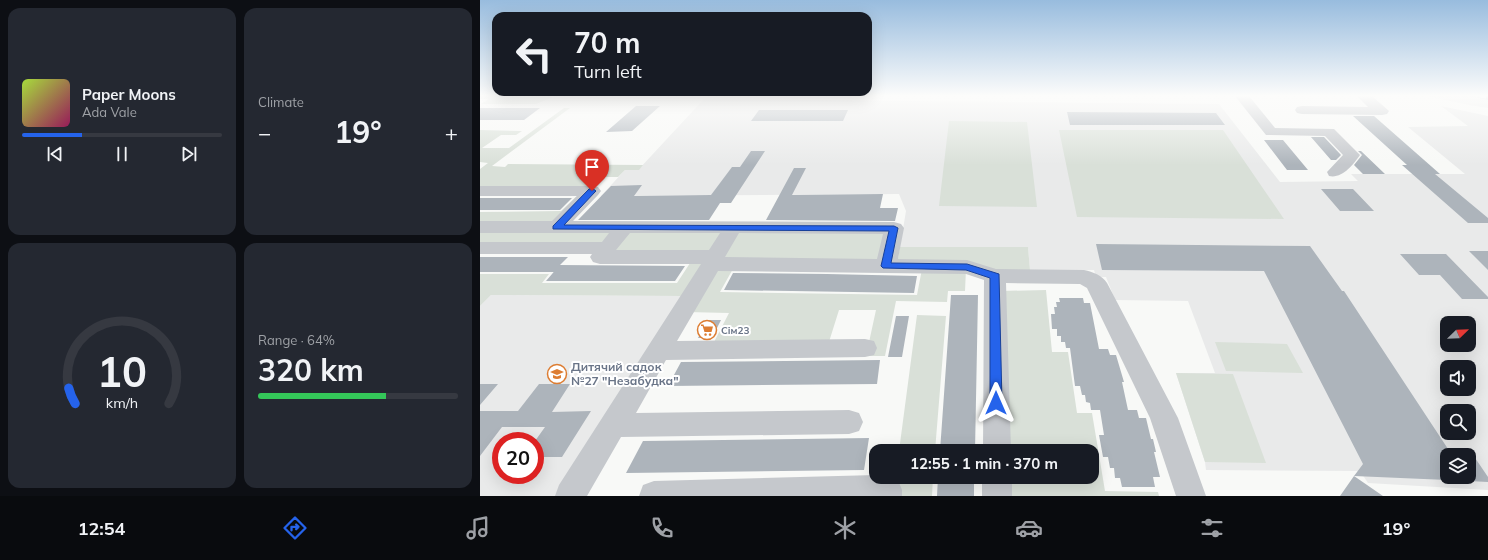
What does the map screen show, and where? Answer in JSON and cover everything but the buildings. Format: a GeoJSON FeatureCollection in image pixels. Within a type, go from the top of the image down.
{"type":"FeatureCollection","features":[{"type":"Feature","properties":{"kind":"street"},"geometry":{"type":"LineString","coordinates":[[1261,119],[1271,132],[1329,132],[1352,155],[1335,172]]}},
{"type":"Feature","properties":{"kind":"street"},"geometry":{"type":"LineString","coordinates":[[480,191],[592,191],[556,228]]}},
{"type":"Feature","properties":{"kind":"street"},"geometry":{"type":"LineString","coordinates":[[481,228],[894,228],[886,266]]}},
{"type":"Feature","properties":{"kind":"street"},"geometry":{"type":"LineString","coordinates":[[624,228],[600,257],[886,266],[967,267],[995,276],[1084,277],[1096,283],[1164,418],[1191,496]]}},
{"type":"Feature","properties":{"kind":"street"},"geometry":{"type":"LineString","coordinates":[[570,496],[733,228]]}},
{"type":"Feature","properties":{"kind":"street"},"geometry":{"type":"LineString","coordinates":[[480,248],[607,248]]}},
{"type":"Feature","properties":{"kind":"street"},"geometry":{"type":"LineString","coordinates":[[995,276],[997,444]]}},
{"type":"Feature","properties":{"kind":"street"},"geometry":{"type":"LineString","coordinates":[[658,351],[865,348]]}},
{"type":"Feature","properties":{"kind":"street"},"geometry":{"type":"LineString","coordinates":[[612,425],[849,422]]}},
{"type":"Feature","properties":{"kind":"street"},"geometry":{"type":"LineString","coordinates":[[997,484],[997,496]]}},
{"type":"Feature","properties":{"kind":"street"},"geometry":{"type":"LineString","coordinates":[[654,496],[887,490],[887,496]]}},
{"type":"Feature","properties":{"kind":"shaded area"},"geometry":{"type":"Polygon","coordinates":[[[549,119],[555,119],[492,166],[505,167],[508,164],[643,165],[639,170],[625,170],[618,177],[597,177],[585,189],[480,189],[480,169],[488,163],[480,162],[480,130],[522,131],[516,135],[501,135],[482,148],[509,148],[549,119]]]}},
{"type":"Feature","properties":{"kind":"shaded area"},"geometry":{"type":"Polygon","coordinates":[[[685,119],[1231,119],[1280,182],[1358,181],[1351,174],[1465,174],[1408,127],[1468,126],[1459,119],[1488,119],[1488,490],[1368,483],[1360,471],[1206,470],[1205,462],[1176,373],[1215,373],[1188,301],[1115,300],[1106,277],[1096,277],[1094,270],[1030,270],[1028,247],[900,247],[906,211],[899,194],[601,196],[625,170],[639,169],[685,119]]]}},
{"type":"Feature","properties":{"kind":"shaded area"},"geometry":{"type":"Polygon","coordinates":[[[949,121],[1027,122],[1037,207],[939,206],[949,121]]]}},
{"type":"Feature","properties":{"kind":"shaded area"},"geometry":{"type":"Polygon","coordinates":[[[1059,130],[1223,130],[1284,219],[1077,217],[1059,130]]]}},
{"type":"Feature","properties":{"kind":"shaded area"},"geometry":{"type":"Polygon","coordinates":[[[580,193],[556,223],[480,223],[480,212],[561,211],[580,193]]]}},
{"type":"Feature","properties":{"kind":"shaded area"},"geometry":{"type":"Polygon","coordinates":[[[480,231],[620,231],[606,247],[480,246],[480,231]]]}},
{"type":"Feature","properties":{"kind":"shaded area"},"geometry":{"type":"Polygon","coordinates":[[[625,231],[727,231],[712,255],[606,255],[625,231]]]}},
{"type":"Feature","properties":{"kind":"shaded area"},"geometry":{"type":"Polygon","coordinates":[[[736,231],[889,231],[882,263],[717,261],[736,231]]]}},
{"type":"Feature","properties":{"kind":"shaded area"},"geometry":{"type":"Polygon","coordinates":[[[900,247],[1028,247],[1030,270],[984,270],[897,264],[900,247]]]}},
{"type":"Feature","properties":{"kind":"shaded area"},"geometry":{"type":"Polygon","coordinates":[[[692,260],[704,261],[682,296],[491,295],[480,306],[480,274],[549,274],[542,283],[677,283],[692,260]]]}},
{"type":"Feature","properties":{"kind":"shaded area"},"geometry":{"type":"Polygon","coordinates":[[[714,266],[734,267],[720,292],[917,295],[922,269],[966,269],[965,291],[948,291],[947,302],[896,301],[885,356],[866,356],[876,310],[839,310],[828,345],[713,344],[729,313],[686,312],[714,266]]]}},
{"type":"Feature","properties":{"kind":"shaded area"},"geometry":{"type":"Polygon","coordinates":[[[1046,290],[1052,352],[1068,352],[1077,413],[1092,413],[1097,444],[1003,444],[1000,291],[1046,290]]]}},
{"type":"Feature","properties":{"kind":"shaded area","name":"Дитячий садок №27 \"Незабудка\""},"geometry":{"type":"Polygon","coordinates":[[[491,295],[682,296],[558,496],[480,496],[480,306],[491,295]]]}},
{"type":"Feature","properties":{"kind":"shaded area"},"geometry":{"type":"Polygon","coordinates":[[[917,315],[946,316],[936,444],[900,444],[917,315]]]}},
{"type":"Feature","properties":{"kind":"shaded area"},"geometry":{"type":"Polygon","coordinates":[[[1215,342],[1287,344],[1303,373],[1226,371],[1215,342]]]}},
{"type":"Feature","properties":{"kind":"shaded area"},"geometry":{"type":"Polygon","coordinates":[[[1176,373],[1233,374],[1266,463],[1205,462],[1176,373]]]}},
{"type":"Feature","properties":{"kind":"shaded area"},"geometry":{"type":"Polygon","coordinates":[[[1099,455],[1105,491],[1158,492],[1159,496],[1004,496],[1004,484],[1099,484],[1099,455]]]}},
{"type":"Feature","properties":{"kind":"shaded area"},"geometry":{"type":"Polygon","coordinates":[[[895,484],[933,484],[932,496],[893,496],[895,484]]]}},
{"type":"Feature","properties":{"kind":"place","name":"Сім23"},"geometry":{"type":"Point","coordinates":[707,330]}},
{"type":"Feature","properties":{"kind":"place","name":"Дитячий садок №27 \"Незабудка\""},"geometry":{"type":"Point","coordinates":[557,374]}},
{"type":"Feature","properties":{"kind":"route"},"geometry":{"type":"LineString","coordinates":[[592,191],[556,228],[894,228],[886,266],[967,267],[995,276],[996,403]]}}]}
